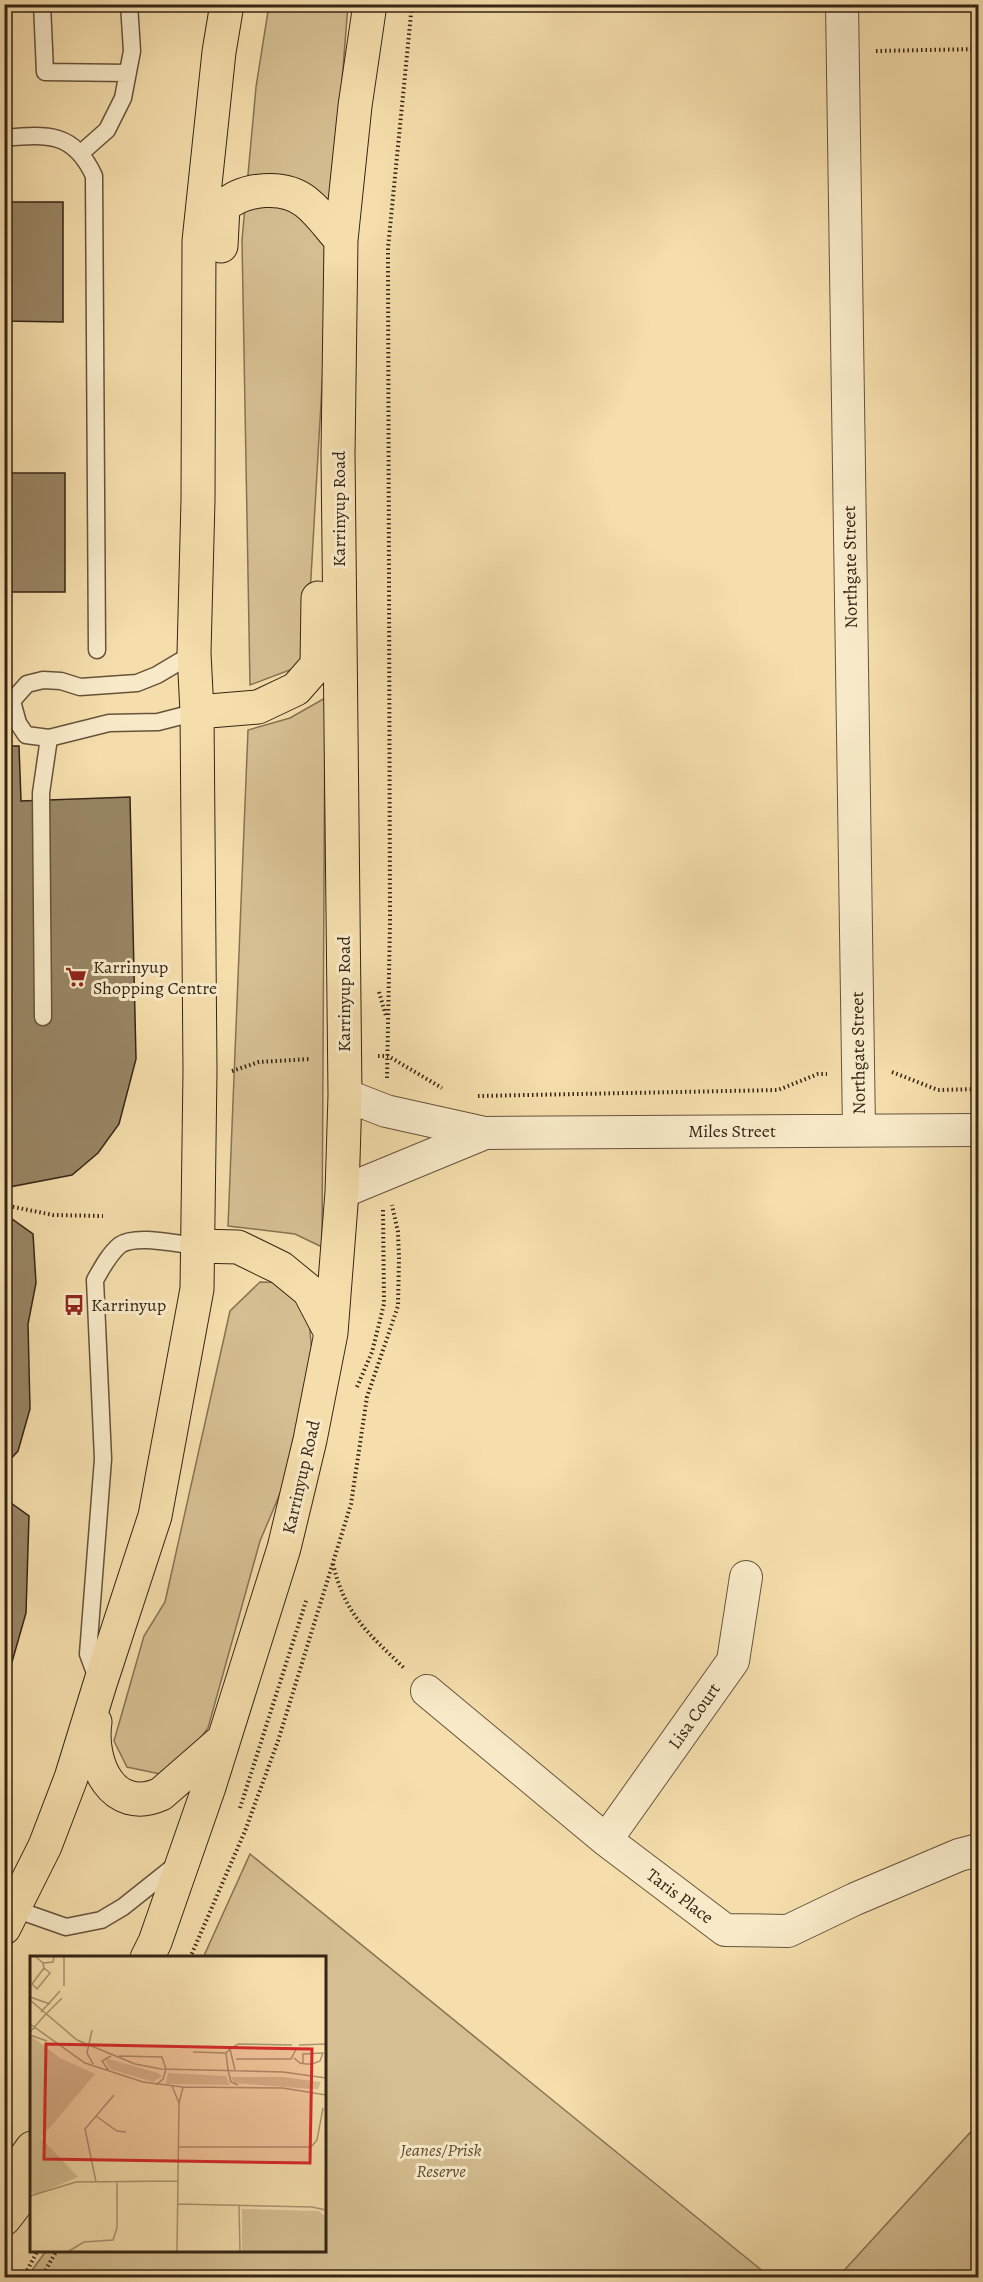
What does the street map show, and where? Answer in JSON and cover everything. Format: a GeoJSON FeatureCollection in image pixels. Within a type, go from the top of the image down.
{"type":"FeatureCollection","features":[{"type":"Feature","properties":{"kind":"highway"},"geometry":{"type":"LineString","coordinates":[[199,332],[179,304],[184,184],[205,4]]}},
{"type":"Feature","properties":{"kind":"highway"},"geometry":{"type":"LineString","coordinates":[[8,1914],[45,1846],[71,1778],[155,1516],[197,1289],[200,1071],[197,712],[194,653],[198,500],[199,241],[219,52],[227,4]]}},
{"type":"Feature","properties":{"kind":"highway","name":"Karrinyup Road"},"geometry":{"type":"LineString","coordinates":[[148,1956],[155,1942],[209,1787],[284,1548],[310,1440],[331,1333],[342,1192],[345,1095],[338,454],[341,240],[370,4]]}},
{"type":"Feature","properties":{"kind":"highway"},"geometry":{"type":"LineString","coordinates":[[199,332],[218,307],[223,207],[232,198],[255,192],[280,191],[305,201],[341,240]]}},
{"type":"Feature","properties":{"kind":"highway"},"geometry":{"type":"LineString","coordinates":[[197,712],[258,706],[296,689],[317,665],[321,482],[338,454]]}},
{"type":"Feature","properties":{"kind":"highway"},"geometry":{"type":"LineString","coordinates":[[196,1246],[238,1247],[281,1268],[309,1291],[331,1333]]}},
{"type":"Feature","properties":{"kind":"highway"},"geometry":{"type":"LineString","coordinates":[[100,1684],[94,1729],[98,1761],[104,1778],[124,1797],[149,1799],[160,1794],[223,1740]]}},
{"type":"Feature","properties":{"kind":"highway"},"geometry":{"type":"LineString","coordinates":[[4,2187],[30,2151]]}},
{"type":"Feature","properties":{"kind":"highway"},"geometry":{"type":"LineString","coordinates":[[4,2219],[30,2186]]}},
{"type":"Feature","properties":{"kind":"street","name":"Northgate Street"},"geometry":{"type":"LineString","coordinates":[[842,4],[859,1130]]}},
{"type":"Feature","properties":{"kind":"street","name":"Miles Street"},"geometry":{"type":"LineString","coordinates":[[345,1095],[386,1111],[485,1132],[978,1130]]}},
{"type":"Feature","properties":{"kind":"street","name":"Miles Street"},"geometry":{"type":"LineString","coordinates":[[342,1192],[485,1132]]}},
{"type":"Feature","properties":{"kind":"street","name":"Lisa Court"},"geometry":{"type":"LineString","coordinates":[[606,1840],[733,1661],[746,1577]]}},
{"type":"Feature","properties":{"kind":"street","name":"Taris Place"},"geometry":{"type":"LineString","coordinates":[[427,1691],[606,1840],[725,1930],[788,1931],[855,1899],[959,1855],[978,1850]]}},
{"type":"Feature","properties":{"kind":"lane"},"geometry":{"type":"LineString","coordinates":[[42,4],[45,72],[128,73]]}},
{"type":"Feature","properties":{"kind":"lane"},"geometry":{"type":"LineString","coordinates":[[81,153],[107,130],[123,98],[132,51],[129,4]]}},
{"type":"Feature","properties":{"kind":"lane"},"geometry":{"type":"LineString","coordinates":[[4,138],[52,137],[69,143],[86,158],[94,176],[97,650]]}},
{"type":"Feature","properties":{"kind":"lane"},"geometry":{"type":"LineString","coordinates":[[194,653],[157,675],[137,683],[80,687],[61,681],[43,680],[27,684],[8,696],[18,723],[26,735],[49,738],[109,723],[158,722],[197,712]]}},
{"type":"Feature","properties":{"kind":"lane"},"geometry":{"type":"LineString","coordinates":[[43,1017],[41,793],[49,738]]}},
{"type":"Feature","properties":{"kind":"lane"},"geometry":{"type":"LineString","coordinates":[[100,1684],[88,1654],[104,1459],[95,1280],[105,1262],[121,1244],[137,1239],[196,1246]]}},
{"type":"Feature","properties":{"kind":"lane"},"geometry":{"type":"LineString","coordinates":[[8,1914],[66,1927],[101,1920],[123,1907],[185,1858]]}},
{"type":"Feature","properties":{"kind":"path"},"geometry":{"type":"LineString","coordinates":[[412,4],[388,248],[390,922],[388,1056],[446,1090]]}},
{"type":"Feature","properties":{"kind":"path"},"geometry":{"type":"LineString","coordinates":[[842,51],[978,49]]}},
{"type":"Feature","properties":{"kind":"path"},"geometry":{"type":"LineString","coordinates":[[200,1071],[232,1071],[258,1062],[345,1058]]}},
{"type":"Feature","properties":{"kind":"path"},"geometry":{"type":"LineString","coordinates":[[467,1096],[777,1090],[818,1074],[890,1072],[938,1090],[978,1089]]}},
{"type":"Feature","properties":{"kind":"path"},"geometry":{"type":"LineString","coordinates":[[191,1956],[245,1831],[278,1741],[351,1504],[367,1397],[398,1306],[398,1232],[387,1173]]}},
{"type":"Feature","properties":{"kind":"path"},"geometry":{"type":"LineString","coordinates":[[4,1205],[53,1215],[103,1216]]}},
{"type":"Feature","properties":{"kind":"path"},"geometry":{"type":"LineString","coordinates":[[333,1562],[343,1598],[359,1625],[427,1691]]}},
{"type":"Feature","properties":{"kind":"path"},"geometry":{"type":"LineString","coordinates":[[23,2277],[37,2252]]}},
{"type":"Feature","properties":{"kind":"path"},"geometry":{"type":"LineString","coordinates":[[41,2277],[56,2252]]}},
{"type":"Feature","properties":{"kind":"green space"},"geometry":{"type":"Polygon","coordinates":[[[269,5],[348,5],[333,194],[306,664],[250,685],[242,240],[256,87],[269,5]]]}},
{"type":"Feature","properties":{"kind":"green space"},"geometry":{"type":"Polygon","coordinates":[[[325,698],[322,1247],[295,1234],[228,1226],[248,730],[290,718],[325,698]]]}},
{"type":"Feature","properties":{"kind":"green space"},"geometry":{"type":"Polygon","coordinates":[[[260,1282],[290,1283],[309,1321],[312,1353],[287,1477],[260,1541],[208,1728],[186,1757],[160,1774],[127,1767],[114,1741],[144,1636],[165,1602],[230,1311],[260,1282]]]}},
{"type":"Feature","properties":{"kind":"green space","name":"Jeanes/Prisk Reserve"},"geometry":{"type":"Polygon","coordinates":[[[250,1854],[770,2277],[27,2277],[45,2252],[326,2252],[326,1956],[204,1956],[250,1854]]]}},
{"type":"Feature","properties":{"kind":"green space"},"geometry":{"type":"Polygon","coordinates":[[[978,2124],[978,2277],[838,2277],[978,2124]]]}},
{"type":"Feature","properties":{"kind":"building"},"geometry":{"type":"Polygon","coordinates":[[[4,202],[63,202],[63,322],[4,321],[4,202]]]}},
{"type":"Feature","properties":{"kind":"building"},"geometry":{"type":"Polygon","coordinates":[[[4,473],[65,473],[65,592],[4,592],[4,473]]]}},
{"type":"Feature","properties":{"kind":"building","name":"Karrinyup Shopping Centre"},"geometry":{"type":"Polygon","coordinates":[[[4,746],[19,746],[21,801],[130,797],[136,1059],[119,1124],[98,1153],[72,1175],[4,1188],[4,746]]]}},
{"type":"Feature","properties":{"kind":"building"},"geometry":{"type":"Polygon","coordinates":[[[4,1217],[12,1219],[33,1234],[36,1283],[28,1324],[30,1409],[18,1451],[4,1466],[4,1217]]]}},
{"type":"Feature","properties":{"kind":"building"},"geometry":{"type":"Polygon","coordinates":[[[4,1498],[29,1516],[26,1613],[4,1690],[4,1498]]]}},
{"type":"Feature","properties":{"kind":"place","name":"Karrinyup Shopping Centre"},"geometry":{"type":"Point","coordinates":[76,977]}},
{"type":"Feature","properties":{"kind":"place","name":"Karrinyup"},"geometry":{"type":"Point","coordinates":[74,1305]}}]}
